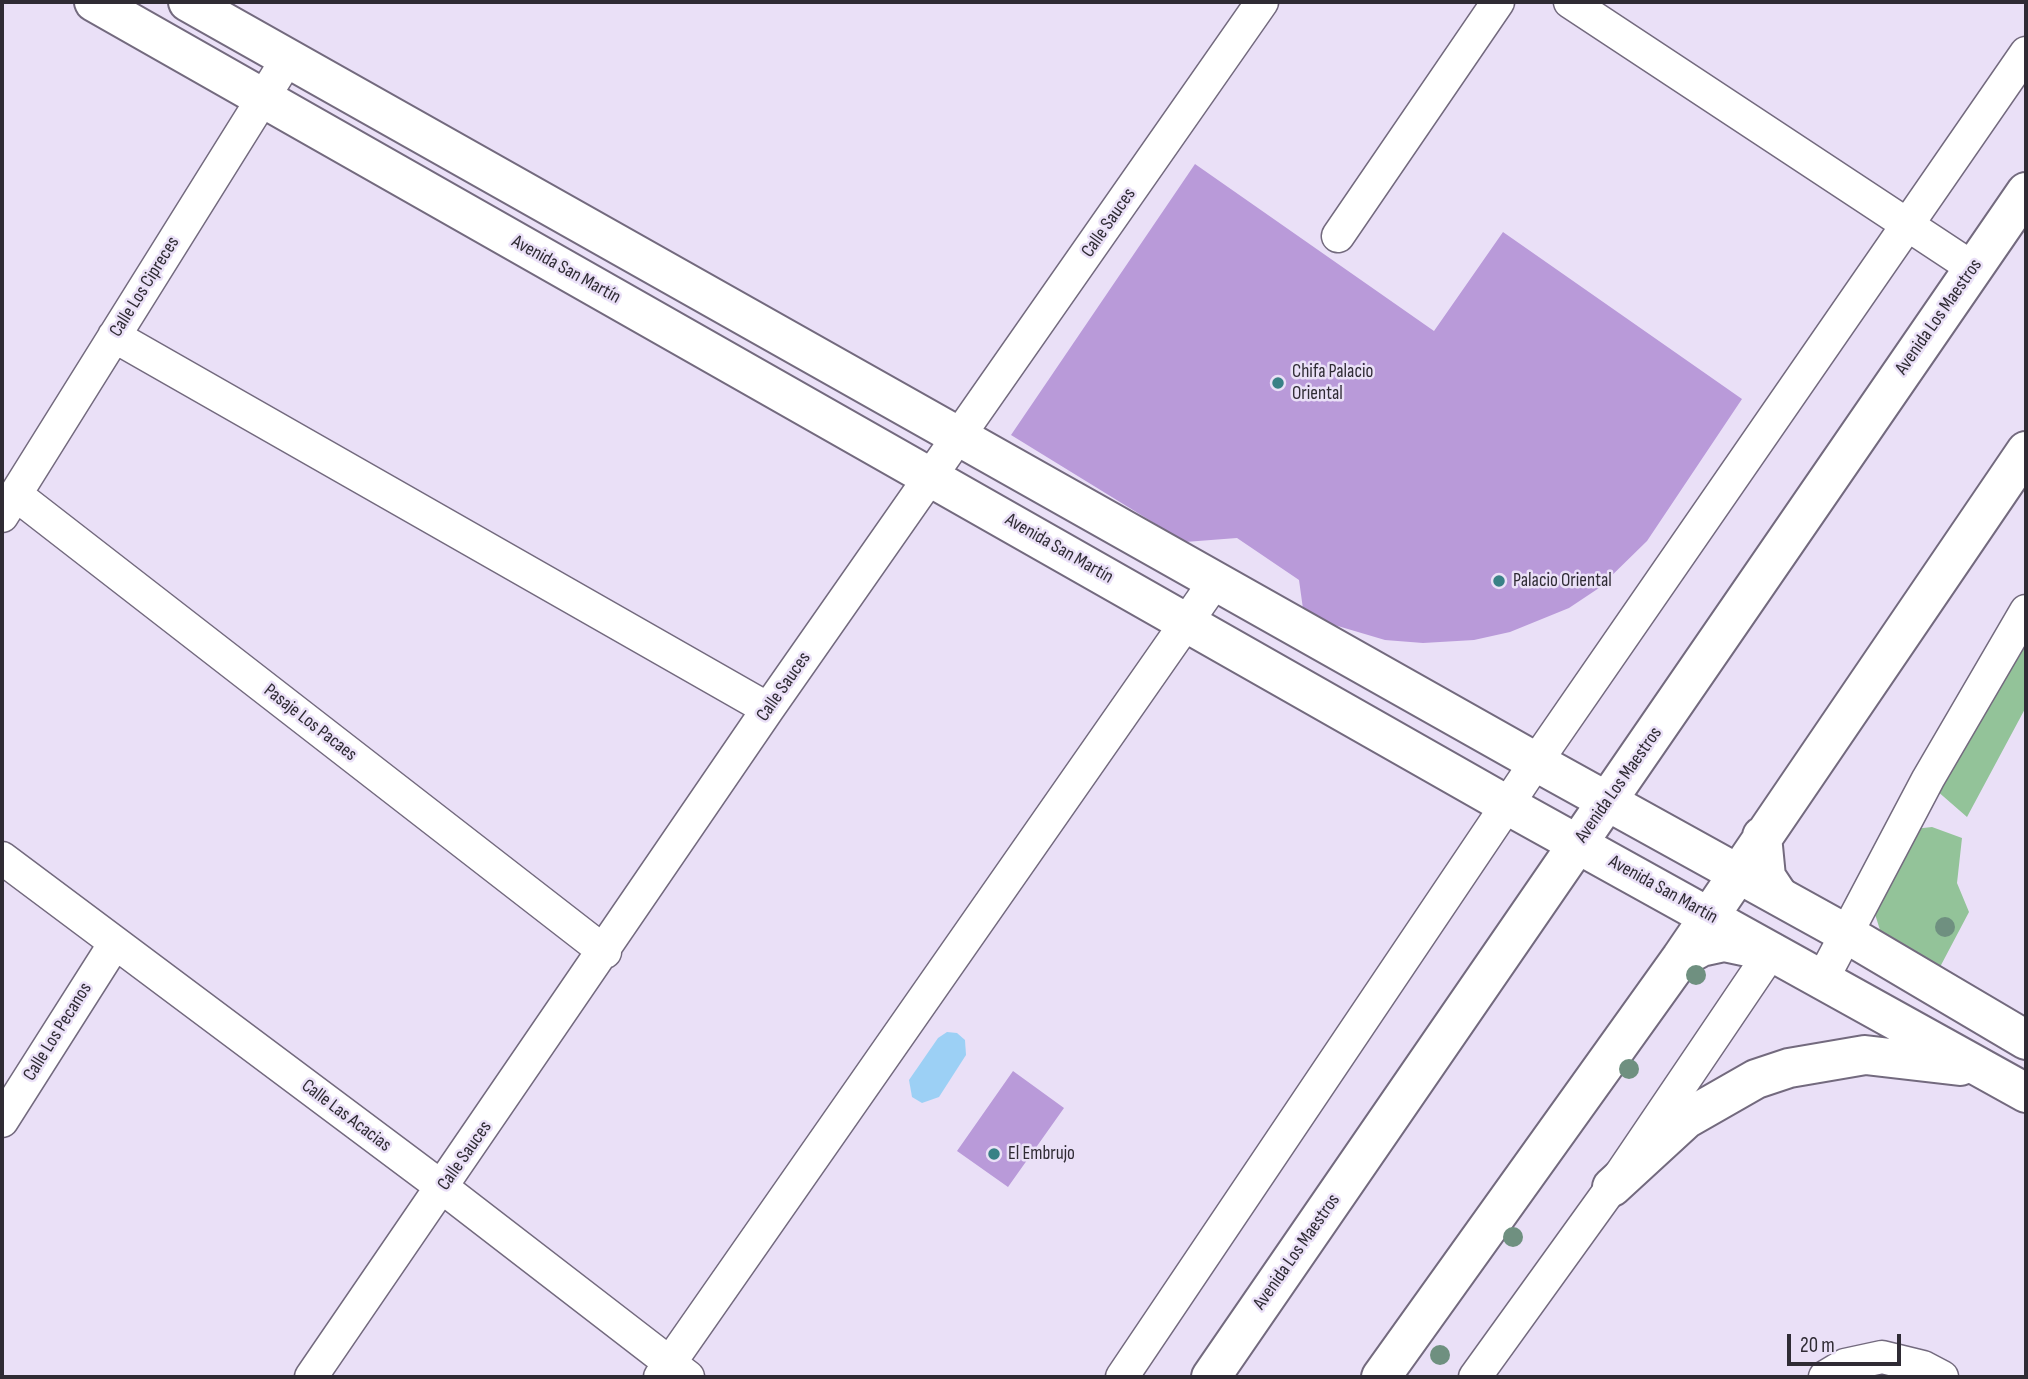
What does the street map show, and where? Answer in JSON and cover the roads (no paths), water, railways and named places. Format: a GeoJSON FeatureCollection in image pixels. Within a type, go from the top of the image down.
{"type":"FeatureCollection","features":[{"type":"Feature","properties":{"kind":"main road","name":"Avenida San Martín"},"geometry":{"type":"LineString","coordinates":[[94,2],[1507,805],[2026,1093]]}},
{"type":"Feature","properties":{"kind":"main road"},"geometry":{"type":"LineString","coordinates":[[188,2],[1536,762],[1778,895],[2026,1040]]}},
{"type":"Feature","properties":{"kind":"main road","name":"Avenida Los Maestros"},"geometry":{"type":"LineString","coordinates":[[1211,1377],[2026,192]]}},
{"type":"Feature","properties":{"kind":"main road"},"geometry":{"type":"LineString","coordinates":[[1381,1377],[1681,958],[1762,835],[2026,451]]}},
{"type":"Feature","properties":{"kind":"main road"},"geometry":{"type":"LineString","coordinates":[[1762,835],[1766,877],[1778,895]]}},
{"type":"Feature","properties":{"kind":"main road"},"geometry":{"type":"LineString","coordinates":[[1681,958],[1701,947],[1724,942],[1771,952]]}},
{"type":"Feature","properties":{"kind":"main road"},"geometry":{"type":"LineString","coordinates":[[1612,1187],[1686,1119],[1747,1084],[1789,1068],[1865,1055],[1939,1062],[1990,1073]]}},
{"type":"Feature","properties":{"kind":"street","name":"Calle Sauces"},"geometry":{"type":"LineString","coordinates":[[312,1377],[605,952],[768,709],[1262,2]]}},
{"type":"Feature","properties":{"kind":"street"},"geometry":{"type":"LineString","coordinates":[[1338,236],[1498,2]]}},
{"type":"Feature","properties":{"kind":"street"},"geometry":{"type":"LineString","coordinates":[[1570,2],[1973,268]]}},
{"type":"Feature","properties":{"kind":"street"},"geometry":{"type":"LineString","coordinates":[[1122,1377],[1536,762],[2026,53]]}},
{"type":"Feature","properties":{"kind":"street","name":"Calle Los Cipreces"},"geometry":{"type":"LineString","coordinates":[[8,505],[288,58]]}},
{"type":"Feature","properties":{"kind":"street"},"geometry":{"type":"LineString","coordinates":[[114,336],[768,709]]}},
{"type":"Feature","properties":{"kind":"street","name":"Pasaje Los Pacaes"},"geometry":{"type":"LineString","coordinates":[[8,505],[605,952]]}},
{"type":"Feature","properties":{"kind":"street"},"geometry":{"type":"LineString","coordinates":[[673,1372],[1216,580]]}},
{"type":"Feature","properties":{"kind":"street"},"geometry":{"type":"LineString","coordinates":[[1822,980],[1928,779],[2026,611]]}},
{"type":"Feature","properties":{"kind":"street","name":"Calle Las Acacias"},"geometry":{"type":"LineString","coordinates":[[2,858],[443,1188],[673,1372]]}},
{"type":"Feature","properties":{"kind":"street","name":"Calle Los Pecanos"},"geometry":{"type":"LineString","coordinates":[[2,1121],[115,943]]}},
{"type":"Feature","properties":{"kind":"street"},"geometry":{"type":"LineString","coordinates":[[1475,1377],[1612,1187],[1771,952]]}},
{"type":"Feature","properties":{"kind":"street"},"geometry":{"type":"LineString","coordinates":[[1825,1377],[1845,1364],[1882,1357],[1923,1367],[1941,1377]]}},
{"type":"Feature","properties":{"kind":"water"},"geometry":{"type":"Polygon","coordinates":[[[947,1032],[957,1033],[965,1040],[966,1055],[939,1097],[922,1103],[912,1097],[909,1080],[938,1038],[947,1032]]]}},
{"type":"Feature","properties":{"kind":"place","name":"Chifa Palacio Oriental"},"geometry":{"type":"Point","coordinates":[1278,383]}},
{"type":"Feature","properties":{"kind":"place","name":"Palacio Oriental"},"geometry":{"type":"Point","coordinates":[1499,581]}},
{"type":"Feature","properties":{"kind":"place","name":"El Embrujo"},"geometry":{"type":"Point","coordinates":[994,1154]}}]}
